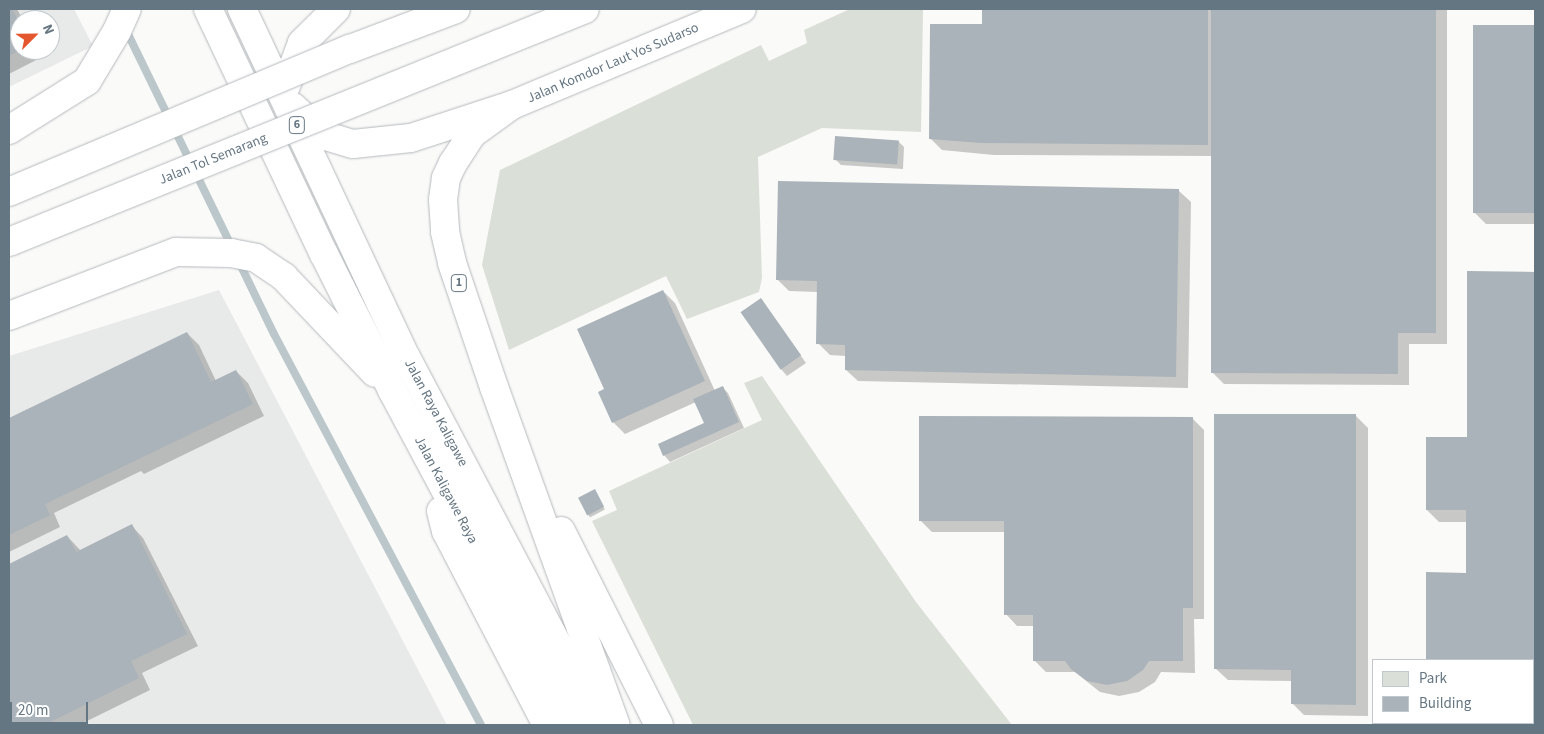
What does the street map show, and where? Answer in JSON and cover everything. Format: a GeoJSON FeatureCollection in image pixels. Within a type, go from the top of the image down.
{"type":"FeatureCollection","features":[{"type":"Feature","properties":{"kind":"highway"},"geometry":{"type":"LineString","coordinates":[[9,130],[88,81],[117,31],[127,9]]}},
{"type":"Feature","properties":{"kind":"highway"},"geometry":{"type":"LineString","coordinates":[[209,9],[252,64],[282,96],[323,134],[353,144],[412,138],[512,105]]}},
{"type":"Feature","properties":{"kind":"highway"},"geometry":{"type":"LineString","coordinates":[[209,9],[324,254]]}},
{"type":"Feature","properties":{"kind":"highway","name":"Jalan Raya Kaligawe"},"geometry":{"type":"LineString","coordinates":[[242,9],[406,358],[600,725]]}},
{"type":"Feature","properties":{"kind":"highway"},"geometry":{"type":"LineString","coordinates":[[324,254],[282,113],[282,96],[302,43],[336,9]]}},
{"type":"Feature","properties":{"kind":"highway"},"geometry":{"type":"LineString","coordinates":[[9,192],[350,49],[456,9]]}},
{"type":"Feature","properties":{"kind":"highway","name":"Jalan Tol Semarang"},"geometry":{"type":"LineString","coordinates":[[9,242],[585,9]]}},
{"type":"Feature","properties":{"kind":"highway","name":"Jalan Komdor Laut Yos Sudarso"},"geometry":{"type":"LineString","coordinates":[[512,105],[742,9]]}},
{"type":"Feature","properties":{"kind":"highway","name":"1"},"geometry":{"type":"LineString","coordinates":[[512,105],[472,134],[463,144],[446,178],[443,200],[445,232],[452,263],[494,387],[616,725]]}},
{"type":"Feature","properties":{"kind":"highway"},"geometry":{"type":"LineString","coordinates":[[9,316],[176,252],[195,251],[256,258],[284,277],[343,341],[392,390]]}},
{"type":"Feature","properties":{"kind":"highway","name":"Jalan Kaligawe Raya"},"geometry":{"type":"LineString","coordinates":[[324,254],[392,390],[571,725]]}},
{"type":"Feature","properties":{"kind":"highway"},"geometry":{"type":"LineString","coordinates":[[423,447],[446,531],[547,725]]}},
{"type":"Feature","properties":{"kind":"highway"},"geometry":{"type":"LineString","coordinates":[[528,480],[542,494],[620,644],[659,725]]}},
{"type":"Feature","properties":{"kind":"shaded area"},"geometry":{"type":"Polygon","coordinates":[[[9,9],[74,9],[93,46],[9,87],[9,9]]]}},
{"type":"Feature","properties":{"kind":"shaded area"},"geometry":{"type":"Polygon","coordinates":[[[219,290],[447,725],[9,725],[9,356],[219,290]]]}},
{"type":"Feature","properties":{"kind":"green space"},"geometry":{"type":"Polygon","coordinates":[[[850,9],[935,9],[923,10],[921,132],[822,128],[758,157],[762,278],[759,292],[687,319],[666,276],[509,350],[482,265],[500,170],[761,45],[769,61],[807,43],[804,30],[850,9]]]}},
{"type":"Feature","properties":{"kind":"green space"},"geometry":{"type":"Polygon","coordinates":[[[762,376],[916,602],[1012,725],[693,725],[592,521],[617,510],[609,491],[762,420],[744,383],[762,376]]]}},
{"type":"Feature","properties":{"kind":"building"},"geometry":{"type":"Polygon","coordinates":[[[9,9],[12,9],[10,10],[9,56],[9,9]]]}},
{"type":"Feature","properties":{"kind":"building"},"geometry":{"type":"Polygon","coordinates":[[[982,9],[1208,9],[1208,145],[981,143],[929,139],[930,24],[982,24],[982,9]]]}},
{"type":"Feature","properties":{"kind":"building"},"geometry":{"type":"Polygon","coordinates":[[[1211,9],[1436,9],[1436,333],[1398,333],[1398,374],[1211,373],[1211,9]]]}},
{"type":"Feature","properties":{"kind":"building"},"geometry":{"type":"Polygon","coordinates":[[[1473,25],[1535,25],[1535,213],[1473,213],[1473,25]]]}},
{"type":"Feature","properties":{"kind":"building"},"geometry":{"type":"Polygon","coordinates":[[[835,136],[899,140],[897,164],[833,160],[835,136]]]}},
{"type":"Feature","properties":{"kind":"building"},"geometry":{"type":"Polygon","coordinates":[[[778,181],[1179,189],[1176,377],[845,370],[845,345],[816,344],[817,281],[776,280],[778,181]]]}},
{"type":"Feature","properties":{"kind":"building"},"geometry":{"type":"Polygon","coordinates":[[[1467,271],[1535,272],[1535,691],[1534,659],[1426,659],[1426,572],[1466,573],[1466,510],[1426,510],[1426,437],[1467,437],[1467,271]]]}},
{"type":"Feature","properties":{"kind":"building"},"geometry":{"type":"Polygon","coordinates":[[[663,290],[705,381],[612,423],[598,392],[604,389],[577,329],[663,290]]]}},
{"type":"Feature","properties":{"kind":"building"},"geometry":{"type":"Polygon","coordinates":[[[761,298],[801,355],[781,370],[741,312],[761,298]]]}},
{"type":"Feature","properties":{"kind":"building"},"geometry":{"type":"Polygon","coordinates":[[[187,332],[211,382],[236,370],[253,404],[45,504],[50,515],[9,535],[9,418],[187,332]]]}},
{"type":"Feature","properties":{"kind":"building"},"geometry":{"type":"Polygon","coordinates":[[[723,386],[739,422],[663,456],[658,444],[704,423],[693,399],[723,386]]]}},
{"type":"Feature","properties":{"kind":"building"},"geometry":{"type":"Polygon","coordinates":[[[1214,414],[1356,414],[1356,705],[1291,704],[1291,670],[1214,669],[1214,414]]]}},
{"type":"Feature","properties":{"kind":"building"},"geometry":{"type":"Polygon","coordinates":[[[919,416],[1193,417],[1193,608],[1183,608],[1183,661],[1149,661],[1143,670],[1127,681],[1107,685],[1087,681],[1071,669],[1065,661],[1033,661],[1033,615],[1004,615],[1004,521],[919,521],[919,416]]]}},
{"type":"Feature","properties":{"kind":"building"},"geometry":{"type":"Polygon","coordinates":[[[595,489],[604,507],[587,515],[578,498],[595,489]]]}},
{"type":"Feature","properties":{"kind":"building"},"geometry":{"type":"Polygon","coordinates":[[[132,524],[187,634],[131,661],[139,678],[44,725],[9,725],[9,564],[67,535],[76,552],[132,524]]]}},
{"type":"Feature","properties":{"kind":"waterway"},"geometry":{"type":"LineString","coordinates":[[125,28],[232,247]]}},
{"type":"Feature","properties":{"kind":"waterway"},"geometry":{"type":"LineString","coordinates":[[239,262],[274,334],[481,725]]}}]}
